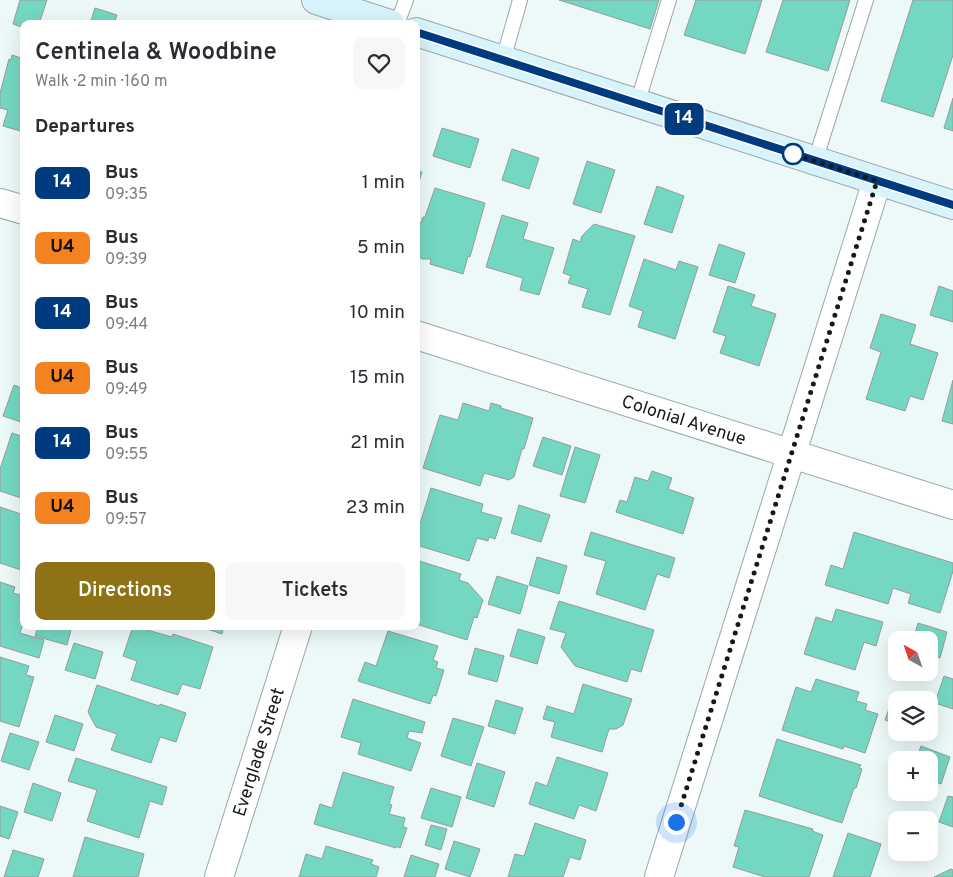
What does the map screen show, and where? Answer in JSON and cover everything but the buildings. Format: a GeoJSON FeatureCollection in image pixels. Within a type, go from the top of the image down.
{"type":"FeatureCollection","features":[{"type":"Feature","properties":{"kind":"main road"},"geometry":{"type":"LineString","coordinates":[[316,0],[378,20]]}},
{"type":"Feature","properties":{"kind":"main road"},"geometry":{"type":"LineString","coordinates":[[420,33],[953,205]]}},
{"type":"Feature","properties":{"kind":"street"},"geometry":{"type":"LineString","coordinates":[[659,877],[877,181]]}},
{"type":"Feature","properties":{"kind":"street"},"geometry":{"type":"LineString","coordinates":[[0,202],[20,209]]}},
{"type":"Feature","properties":{"kind":"street","name":"Colonial Avenue"},"geometry":{"type":"LineString","coordinates":[[420,336],[953,504]]}},
{"type":"Feature","properties":{"kind":"street","name":"Everglade Street"},"geometry":{"type":"LineString","coordinates":[[219,877],[297,630]]}},
{"type":"Feature","properties":{"kind":"lane"},"geometry":{"type":"LineString","coordinates":[[398,20],[406,0]]}},
{"type":"Feature","properties":{"kind":"lane"},"geometry":{"type":"LineString","coordinates":[[503,60],[520,0]]}},
{"type":"Feature","properties":{"kind":"lane"},"geometry":{"type":"LineString","coordinates":[[637,104],[669,0]]}},
{"type":"Feature","properties":{"kind":"lane"},"geometry":{"type":"LineString","coordinates":[[815,161],[866,0]]}},
{"type":"Feature","properties":{"kind":"bus line","name":"14"},"geometry":{"type":"LineString","coordinates":[[420,33],[953,205]]}},
{"type":"Feature","properties":{"kind":"route"},"geometry":{"type":"LineString","coordinates":[[676,822],[877,181],[793,154]]}}]}
